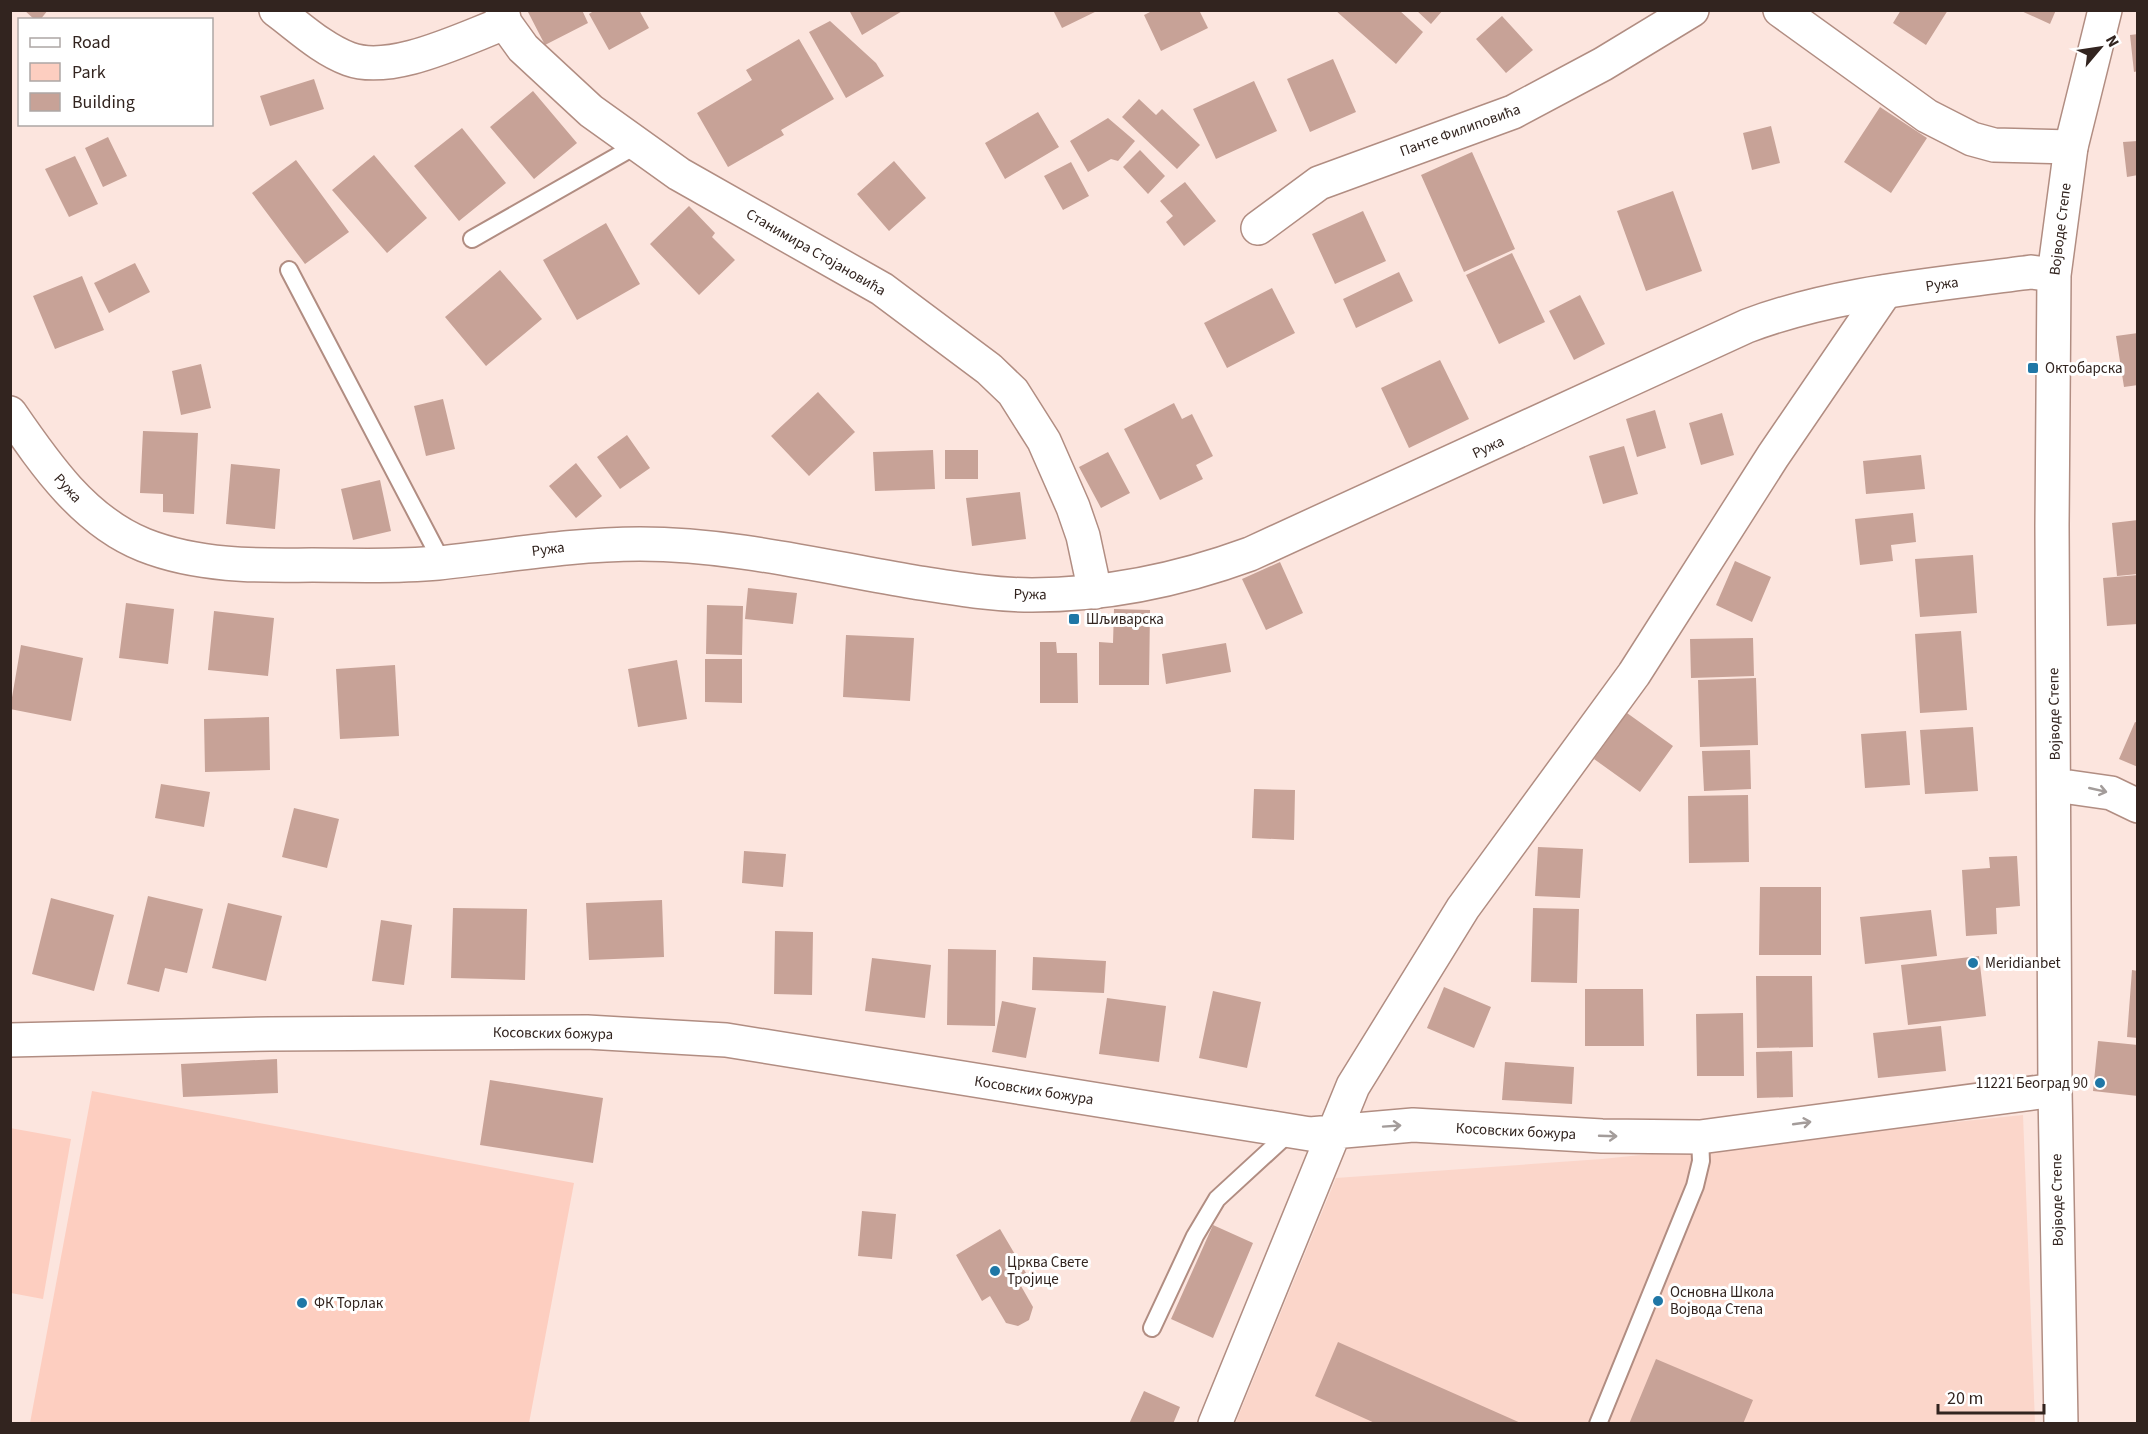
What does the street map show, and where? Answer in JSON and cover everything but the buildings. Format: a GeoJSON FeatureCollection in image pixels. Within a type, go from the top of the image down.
{"type":"FeatureCollection","features":[{"type":"Feature","properties":{"kind":"street","name":"Станимира Стојановића"},"geometry":{"type":"LineString","coordinates":[[276,10],[320,43],[347,58],[372,64],[414,56],[503,17],[524,48],[555,79],[591,111],[637,145],[679,174],[882,289],[981,363],[1013,392],[1044,441],[1073,507],[1083,536],[1095,592]]}},
{"type":"Feature","properties":{"kind":"street","name":"Панте Филиповића"},"geometry":{"type":"LineString","coordinates":[[1258,228],[1319,183],[1513,112],[1603,64],[1692,10]]}},
{"type":"Feature","properties":{"kind":"street"},"geometry":{"type":"LineString","coordinates":[[1780,10],[1927,116],[1952,130],[1994,144],[2071,147]]}},
{"type":"Feature","properties":{"kind":"street","name":"Војводе Степе"},"geometry":{"type":"LineString","coordinates":[[2061,1424],[2055,1090],[2052,526],[2054,275],[2071,147],[2105,10]]}},
{"type":"Feature","properties":{"kind":"street","name":"Ружа"},"geometry":{"type":"LineString","coordinates":[[10,413],[63,484],[87,509],[112,529],[144,545],[178,555],[243,567],[442,562],[587,544],[645,544],[721,550],[962,590],[1030,595],[1095,592],[1186,576],[1240,558],[1747,326],[1809,306],[1885,292],[2031,272],[2054,275]]}},
{"type":"Feature","properties":{"kind":"street"},"geometry":{"type":"LineString","coordinates":[[1215,1424],[1353,1086],[1371,1053],[1463,908],[1634,674],[1773,456],[1885,292]]}},
{"type":"Feature","properties":{"kind":"street"},"geometry":{"type":"LineString","coordinates":[[2055,785],[2111,793],[2138,806]]}},
{"type":"Feature","properties":{"kind":"street","name":"Косовских божура"},"geometry":{"type":"LineString","coordinates":[[10,1040],[270,1034],[587,1032],[726,1040],[1310,1134],[1413,1125],[1602,1136],[1700,1137],[2055,1090]]}},
{"type":"Feature","properties":{"kind":"lane"},"geometry":{"type":"LineString","coordinates":[[472,239],[637,145]]}},
{"type":"Feature","properties":{"kind":"lane"},"geometry":{"type":"LineString","coordinates":[[289,270],[442,562]]}},
{"type":"Feature","properties":{"kind":"lane"},"geometry":{"type":"LineString","coordinates":[[1152,1328],[1195,1236],[1218,1199],[1291,1131]]}},
{"type":"Feature","properties":{"kind":"lane"},"geometry":{"type":"LineString","coordinates":[[1598,1424],[1695,1186],[1701,1161],[1700,1137]]}},
{"type":"Feature","properties":{"kind":"shaded area","name":"Основна Школа Војвода Степа"},"geometry":{"type":"Polygon","coordinates":[[[2023,1115],[2035,1423],[1235,1424],[1336,1178],[1602,1159],[2023,1115]]]}},
{"type":"Feature","properties":{"kind":"green space","name":"ФК Торлак"},"geometry":{"type":"Polygon","coordinates":[[[92,1091],[574,1183],[529,1423],[30,1423],[92,1091]]]}},
{"type":"Feature","properties":{"kind":"green space"},"geometry":{"type":"Polygon","coordinates":[[[10,1128],[71,1139],[43,1299],[11,1293],[10,1128]]]}},
{"type":"Feature","properties":{"kind":"place","name":"Октобарска"},"geometry":{"type":"Point","coordinates":[2033,368]}},
{"type":"Feature","properties":{"kind":"place","name":"Шљиварска"},"geometry":{"type":"Point","coordinates":[1074,619]}},
{"type":"Feature","properties":{"kind":"place","name":"Meridianbet"},"geometry":{"type":"Point","coordinates":[1973,963]}},
{"type":"Feature","properties":{"kind":"place","name":"11221 Београд 90"},"geometry":{"type":"Point","coordinates":[2100,1083]}},
{"type":"Feature","properties":{"kind":"place","name":"Црква Свете Тројице"},"geometry":{"type":"Point","coordinates":[995,1271]}},
{"type":"Feature","properties":{"kind":"place","name":"Основна Школа Војвода Степа"},"geometry":{"type":"Point","coordinates":[1658,1301]}},
{"type":"Feature","properties":{"kind":"place","name":"ФК Торлак"},"geometry":{"type":"Point","coordinates":[302,1303]}}]}
